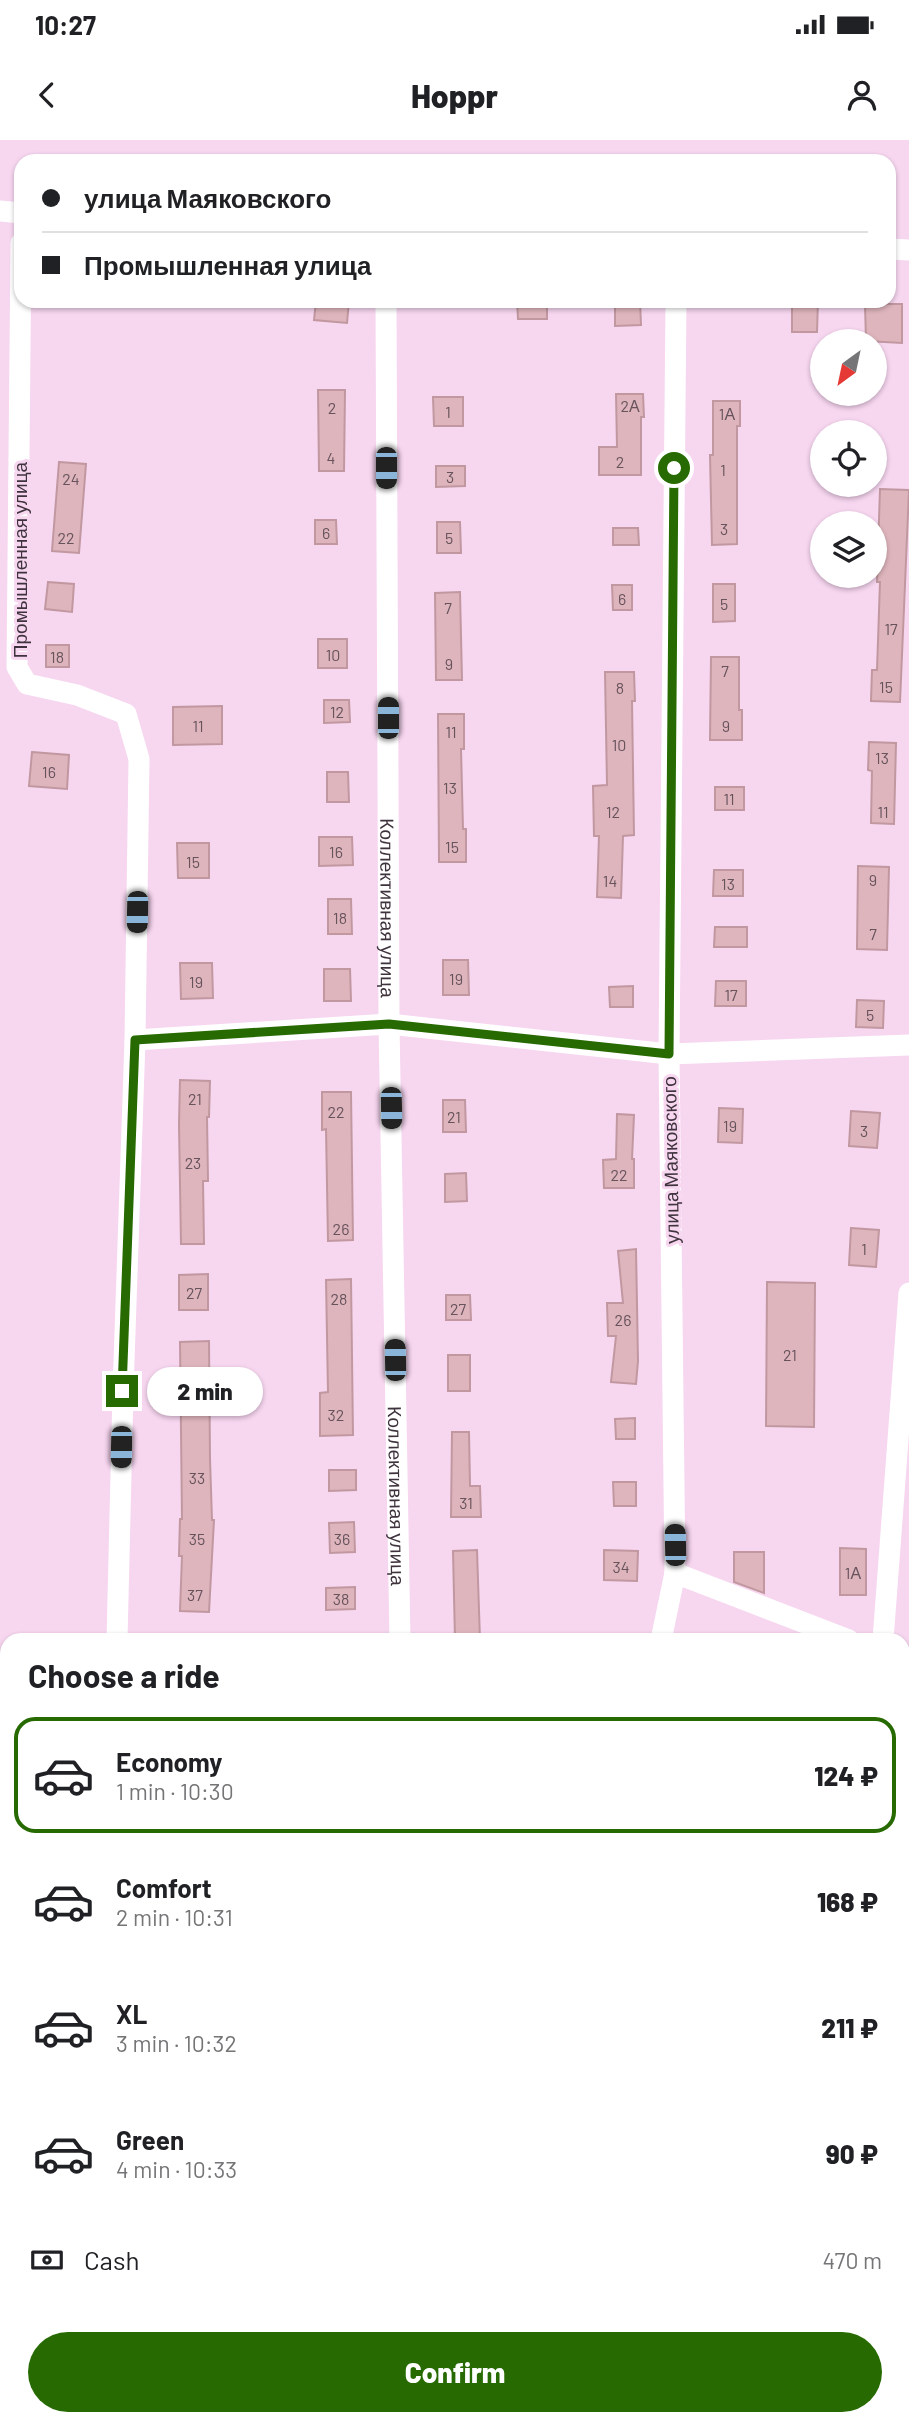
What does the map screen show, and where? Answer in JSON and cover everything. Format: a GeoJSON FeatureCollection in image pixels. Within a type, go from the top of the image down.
{"type":"FeatureCollection","features":[{"type":"Feature","properties":{"kind":"street","name":"Промышленная улица"},"geometry":{"type":"LineString","coordinates":[[20,308],[17,667],[27,684],[77,695],[126,714],[139,759],[135,1040],[122,1391],[117,1633]]}},
{"type":"Feature","properties":{"kind":"street","name":"Коллективная улица"},"geometry":{"type":"LineString","coordinates":[[386,308],[389,1024],[400,1633]]}},
{"type":"Feature","properties":{"kind":"street","name":"улица Маяковского"},"geometry":{"type":"LineString","coordinates":[[663,1633],[676,1573],[669,1054],[676,308]]}},
{"type":"Feature","properties":{"kind":"street"},"geometry":{"type":"LineString","coordinates":[[135,1040],[389,1024],[669,1054],[909,1045]]}},
{"type":"Feature","properties":{"kind":"street"},"geometry":{"type":"LineString","coordinates":[[884,1633],[909,1293]]}},
{"type":"Feature","properties":{"kind":"street"},"geometry":{"type":"LineString","coordinates":[[676,1573],[831,1633]]}},
{"type":"Feature","properties":{"kind":"building"},"geometry":{"type":"Polygon","coordinates":[[[896,304],[902,304],[902,343],[887,342],[887,329],[866,329],[865,308],[896,308],[896,304]]]}},
{"type":"Feature","properties":{"kind":"building"},"geometry":{"type":"Polygon","coordinates":[[[315,308],[348,308],[347,323],[314,320],[315,308]]]}},
{"type":"Feature","properties":{"kind":"building"},"geometry":{"type":"Polygon","coordinates":[[[517,308],[547,308],[547,319],[518,319],[517,308]]]}},
{"type":"Feature","properties":{"kind":"building"},"geometry":{"type":"Polygon","coordinates":[[[615,308],[640,308],[641,325],[615,326],[615,308]]]}},
{"type":"Feature","properties":{"kind":"building"},"geometry":{"type":"Polygon","coordinates":[[[792,308],[818,308],[817,329],[810,329],[810,332],[792,332],[792,308]]]}},
{"type":"Feature","properties":{"kind":"building"},"geometry":{"type":"Polygon","coordinates":[[[318,390],[345,390],[344,471],[319,471],[318,390]]]}},
{"type":"Feature","properties":{"kind":"building"},"geometry":{"type":"Polygon","coordinates":[[[616,394],[643,394],[641,475],[599,475],[599,447],[617,447],[616,394]]]}},
{"type":"Feature","properties":{"kind":"building"},"geometry":{"type":"Polygon","coordinates":[[[433,397],[463,397],[463,426],[434,426],[433,397]]]}},
{"type":"Feature","properties":{"kind":"building"},"geometry":{"type":"Polygon","coordinates":[[[713,401],[740,401],[740,426],[737,426],[737,544],[712,545],[710,455],[713,455],[713,401]]]}},
{"type":"Feature","properties":{"kind":"building"},"geometry":{"type":"Polygon","coordinates":[[[59,462],[86,464],[79,553],[52,551],[59,462]]]}},
{"type":"Feature","properties":{"kind":"building"},"geometry":{"type":"Polygon","coordinates":[[[436,466],[465,466],[465,486],[436,487],[436,466]]]}},
{"type":"Feature","properties":{"kind":"building"},"geometry":{"type":"Polygon","coordinates":[[[887,489],[909,490],[900,702],[871,701],[872,670],[877,670],[880,588],[887,588],[887,511],[879,511],[880,497],[887,497],[887,489]]]}},
{"type":"Feature","properties":{"kind":"building"},"geometry":{"type":"Polygon","coordinates":[[[315,520],[336,520],[337,544],[315,544],[315,520]]]}},
{"type":"Feature","properties":{"kind":"building"},"geometry":{"type":"Polygon","coordinates":[[[437,522],[460,522],[461,553],[437,553],[437,522]]]}},
{"type":"Feature","properties":{"kind":"building"},"geometry":{"type":"Polygon","coordinates":[[[613,528],[638,528],[639,545],[613,545],[613,528]]]}},
{"type":"Feature","properties":{"kind":"building"},"geometry":{"type":"Polygon","coordinates":[[[48,582],[74,584],[72,612],[45,609],[48,582]]]}},
{"type":"Feature","properties":{"kind":"building"},"geometry":{"type":"Polygon","coordinates":[[[713,584],[735,584],[735,621],[713,622],[713,584]]]}},
{"type":"Feature","properties":{"kind":"building"},"geometry":{"type":"Polygon","coordinates":[[[612,585],[632,585],[632,610],[613,610],[612,585]]]}},
{"type":"Feature","properties":{"kind":"building"},"geometry":{"type":"Polygon","coordinates":[[[460,592],[462,680],[436,680],[435,593],[460,592]]]}},
{"type":"Feature","properties":{"kind":"building"},"geometry":{"type":"Polygon","coordinates":[[[318,639],[347,639],[347,668],[318,668],[318,639]]]}},
{"type":"Feature","properties":{"kind":"building"},"geometry":{"type":"Polygon","coordinates":[[[46,645],[69,645],[69,667],[46,667],[46,645]]]}},
{"type":"Feature","properties":{"kind":"building"},"geometry":{"type":"Polygon","coordinates":[[[711,657],[739,657],[742,740],[710,740],[711,657]]]}},
{"type":"Feature","properties":{"kind":"building"},"geometry":{"type":"Polygon","coordinates":[[[605,672],[634,672],[634,835],[623,836],[621,898],[597,897],[599,836],[594,836],[593,786],[607,785],[605,672]]]}},
{"type":"Feature","properties":{"kind":"building"},"geometry":{"type":"Polygon","coordinates":[[[324,700],[349,700],[350,722],[324,723],[324,700]]]}},
{"type":"Feature","properties":{"kind":"building"},"geometry":{"type":"Polygon","coordinates":[[[222,706],[222,744],[173,745],[173,707],[222,706]]]}},
{"type":"Feature","properties":{"kind":"building"},"geometry":{"type":"Polygon","coordinates":[[[438,714],[464,714],[464,749],[461,749],[466,862],[439,862],[438,714]]]}},
{"type":"Feature","properties":{"kind":"building"},"geometry":{"type":"Polygon","coordinates":[[[869,742],[896,743],[894,824],[871,823],[872,771],[868,770],[869,742]]]}},
{"type":"Feature","properties":{"kind":"building"},"geometry":{"type":"Polygon","coordinates":[[[32,752],[69,755],[67,789],[29,786],[32,752]]]}},
{"type":"Feature","properties":{"kind":"building"},"geometry":{"type":"Polygon","coordinates":[[[327,772],[348,772],[349,802],[327,802],[327,772]]]}},
{"type":"Feature","properties":{"kind":"building"},"geometry":{"type":"Polygon","coordinates":[[[715,787],[744,787],[744,810],[715,810],[715,787]]]}},
{"type":"Feature","properties":{"kind":"building"},"geometry":{"type":"Polygon","coordinates":[[[319,837],[352,837],[353,865],[319,866],[319,837]]]}},
{"type":"Feature","properties":{"kind":"building"},"geometry":{"type":"Polygon","coordinates":[[[177,843],[209,843],[209,878],[178,878],[177,843]]]}},
{"type":"Feature","properties":{"kind":"building"},"geometry":{"type":"Polygon","coordinates":[[[858,866],[889,867],[887,950],[857,949],[858,866]]]}},
{"type":"Feature","properties":{"kind":"building"},"geometry":{"type":"Polygon","coordinates":[[[714,870],[743,870],[743,896],[713,896],[714,870]]]}},
{"type":"Feature","properties":{"kind":"building"},"geometry":{"type":"Polygon","coordinates":[[[328,899],[351,899],[352,934],[328,934],[328,899]]]}},
{"type":"Feature","properties":{"kind":"building"},"geometry":{"type":"Polygon","coordinates":[[[715,927],[747,927],[747,947],[714,947],[715,927]]]}},
{"type":"Feature","properties":{"kind":"building"},"geometry":{"type":"Polygon","coordinates":[[[443,960],[468,960],[469,995],[443,995],[443,960]]]}},
{"type":"Feature","properties":{"kind":"building"},"geometry":{"type":"Polygon","coordinates":[[[180,963],[212,963],[213,998],[181,999],[180,963]]]}},
{"type":"Feature","properties":{"kind":"building"},"geometry":{"type":"Polygon","coordinates":[[[324,969],[350,969],[351,1001],[324,1001],[324,969]]]}},
{"type":"Feature","properties":{"kind":"building"},"geometry":{"type":"Polygon","coordinates":[[[716,981],[746,981],[746,1006],[715,1006],[716,981]]]}},
{"type":"Feature","properties":{"kind":"building"},"geometry":{"type":"Polygon","coordinates":[[[633,986],[633,1007],[610,1007],[609,987],[633,986]]]}},
{"type":"Feature","properties":{"kind":"building"},"geometry":{"type":"Polygon","coordinates":[[[857,1000],[884,1001],[883,1028],[856,1027],[857,1000]]]}},
{"type":"Feature","properties":{"kind":"building"},"geometry":{"type":"Polygon","coordinates":[[[180,1080],[210,1081],[207,1117],[208,1181],[203,1181],[204,1244],[181,1244],[180,1080]]]}},
{"type":"Feature","properties":{"kind":"building"},"geometry":{"type":"Polygon","coordinates":[[[322,1092],[351,1092],[353,1240],[328,1241],[326,1129],[322,1130],[322,1092]]]}},
{"type":"Feature","properties":{"kind":"building"},"geometry":{"type":"Polygon","coordinates":[[[443,1100],[465,1100],[466,1132],[443,1132],[443,1100]]]}},
{"type":"Feature","properties":{"kind":"building"},"geometry":{"type":"Polygon","coordinates":[[[719,1108],[743,1109],[742,1143],[718,1142],[719,1108]]]}},
{"type":"Feature","properties":{"kind":"building"},"geometry":{"type":"Polygon","coordinates":[[[851,1111],[880,1113],[877,1148],[849,1146],[851,1111]]]}},
{"type":"Feature","properties":{"kind":"building"},"geometry":{"type":"Polygon","coordinates":[[[617,1114],[634,1115],[634,1188],[604,1188],[603,1160],[616,1159],[617,1114]]]}},
{"type":"Feature","properties":{"kind":"building"},"geometry":{"type":"Polygon","coordinates":[[[466,1173],[467,1201],[445,1202],[445,1174],[466,1173]]]}},
{"type":"Feature","properties":{"kind":"building"},"geometry":{"type":"Polygon","coordinates":[[[851,1228],[879,1230],[876,1267],[849,1265],[851,1228]]]}},
{"type":"Feature","properties":{"kind":"building"},"geometry":{"type":"Polygon","coordinates":[[[636,1249],[636,1384],[611,1382],[616,1336],[608,1336],[607,1303],[623,1303],[618,1251],[636,1249]]]}},
{"type":"Feature","properties":{"kind":"building"},"geometry":{"type":"Polygon","coordinates":[[[208,1274],[208,1310],[179,1310],[179,1275],[208,1274]]]}},
{"type":"Feature","properties":{"kind":"building"},"geometry":{"type":"Polygon","coordinates":[[[351,1279],[353,1435],[320,1436],[320,1393],[328,1392],[326,1280],[351,1279]]]}},
{"type":"Feature","properties":{"kind":"building"},"geometry":{"type":"Polygon","coordinates":[[[767,1282],[815,1283],[814,1427],[766,1426],[767,1282]]]}},
{"type":"Feature","properties":{"kind":"building"},"geometry":{"type":"Polygon","coordinates":[[[446,1295],[470,1295],[471,1320],[446,1320],[446,1295]]]}},
{"type":"Feature","properties":{"kind":"building"},"geometry":{"type":"Polygon","coordinates":[[[209,1341],[210,1459],[214,1520],[209,1612],[180,1611],[180,1342],[209,1341]]]}},
{"type":"Feature","properties":{"kind":"building"},"geometry":{"type":"Polygon","coordinates":[[[448,1355],[470,1355],[470,1391],[448,1391],[448,1355]]]}},
{"type":"Feature","properties":{"kind":"building"},"geometry":{"type":"Polygon","coordinates":[[[635,1418],[635,1439],[616,1439],[615,1419],[635,1418]]]}},
{"type":"Feature","properties":{"kind":"building"},"geometry":{"type":"Polygon","coordinates":[[[452,1432],[469,1432],[470,1486],[480,1486],[481,1517],[451,1517],[452,1432]]]}},
{"type":"Feature","properties":{"kind":"building"},"geometry":{"type":"Polygon","coordinates":[[[329,1470],[356,1470],[356,1490],[329,1491],[329,1470]]]}},
{"type":"Feature","properties":{"kind":"building"},"geometry":{"type":"Polygon","coordinates":[[[613,1482],[636,1482],[636,1506],[614,1506],[613,1482]]]}},
{"type":"Feature","properties":{"kind":"building"},"geometry":{"type":"Polygon","coordinates":[[[354,1522],[355,1552],[330,1553],[329,1523],[354,1522]]]}},
{"type":"Feature","properties":{"kind":"building"},"geometry":{"type":"Polygon","coordinates":[[[840,1548],[866,1549],[866,1595],[840,1595],[840,1548]]]}},
{"type":"Feature","properties":{"kind":"building"},"geometry":{"type":"Polygon","coordinates":[[[477,1550],[480,1633],[455,1633],[453,1551],[477,1550]]]}},
{"type":"Feature","properties":{"kind":"building"},"geometry":{"type":"Polygon","coordinates":[[[604,1550],[638,1551],[637,1581],[604,1580],[604,1550]]]}},
{"type":"Feature","properties":{"kind":"building"},"geometry":{"type":"Polygon","coordinates":[[[734,1552],[764,1552],[764,1593],[734,1582],[734,1552]]]}},
{"type":"Feature","properties":{"kind":"building"},"geometry":{"type":"Polygon","coordinates":[[[355,1587],[355,1609],[326,1610],[326,1588],[355,1587]]]}},
{"type":"Feature","properties":{"kind":"route"},"geometry":{"type":"LineString","coordinates":[[122,1391],[135,1040],[389,1024],[669,1054],[674,468]]}}]}
